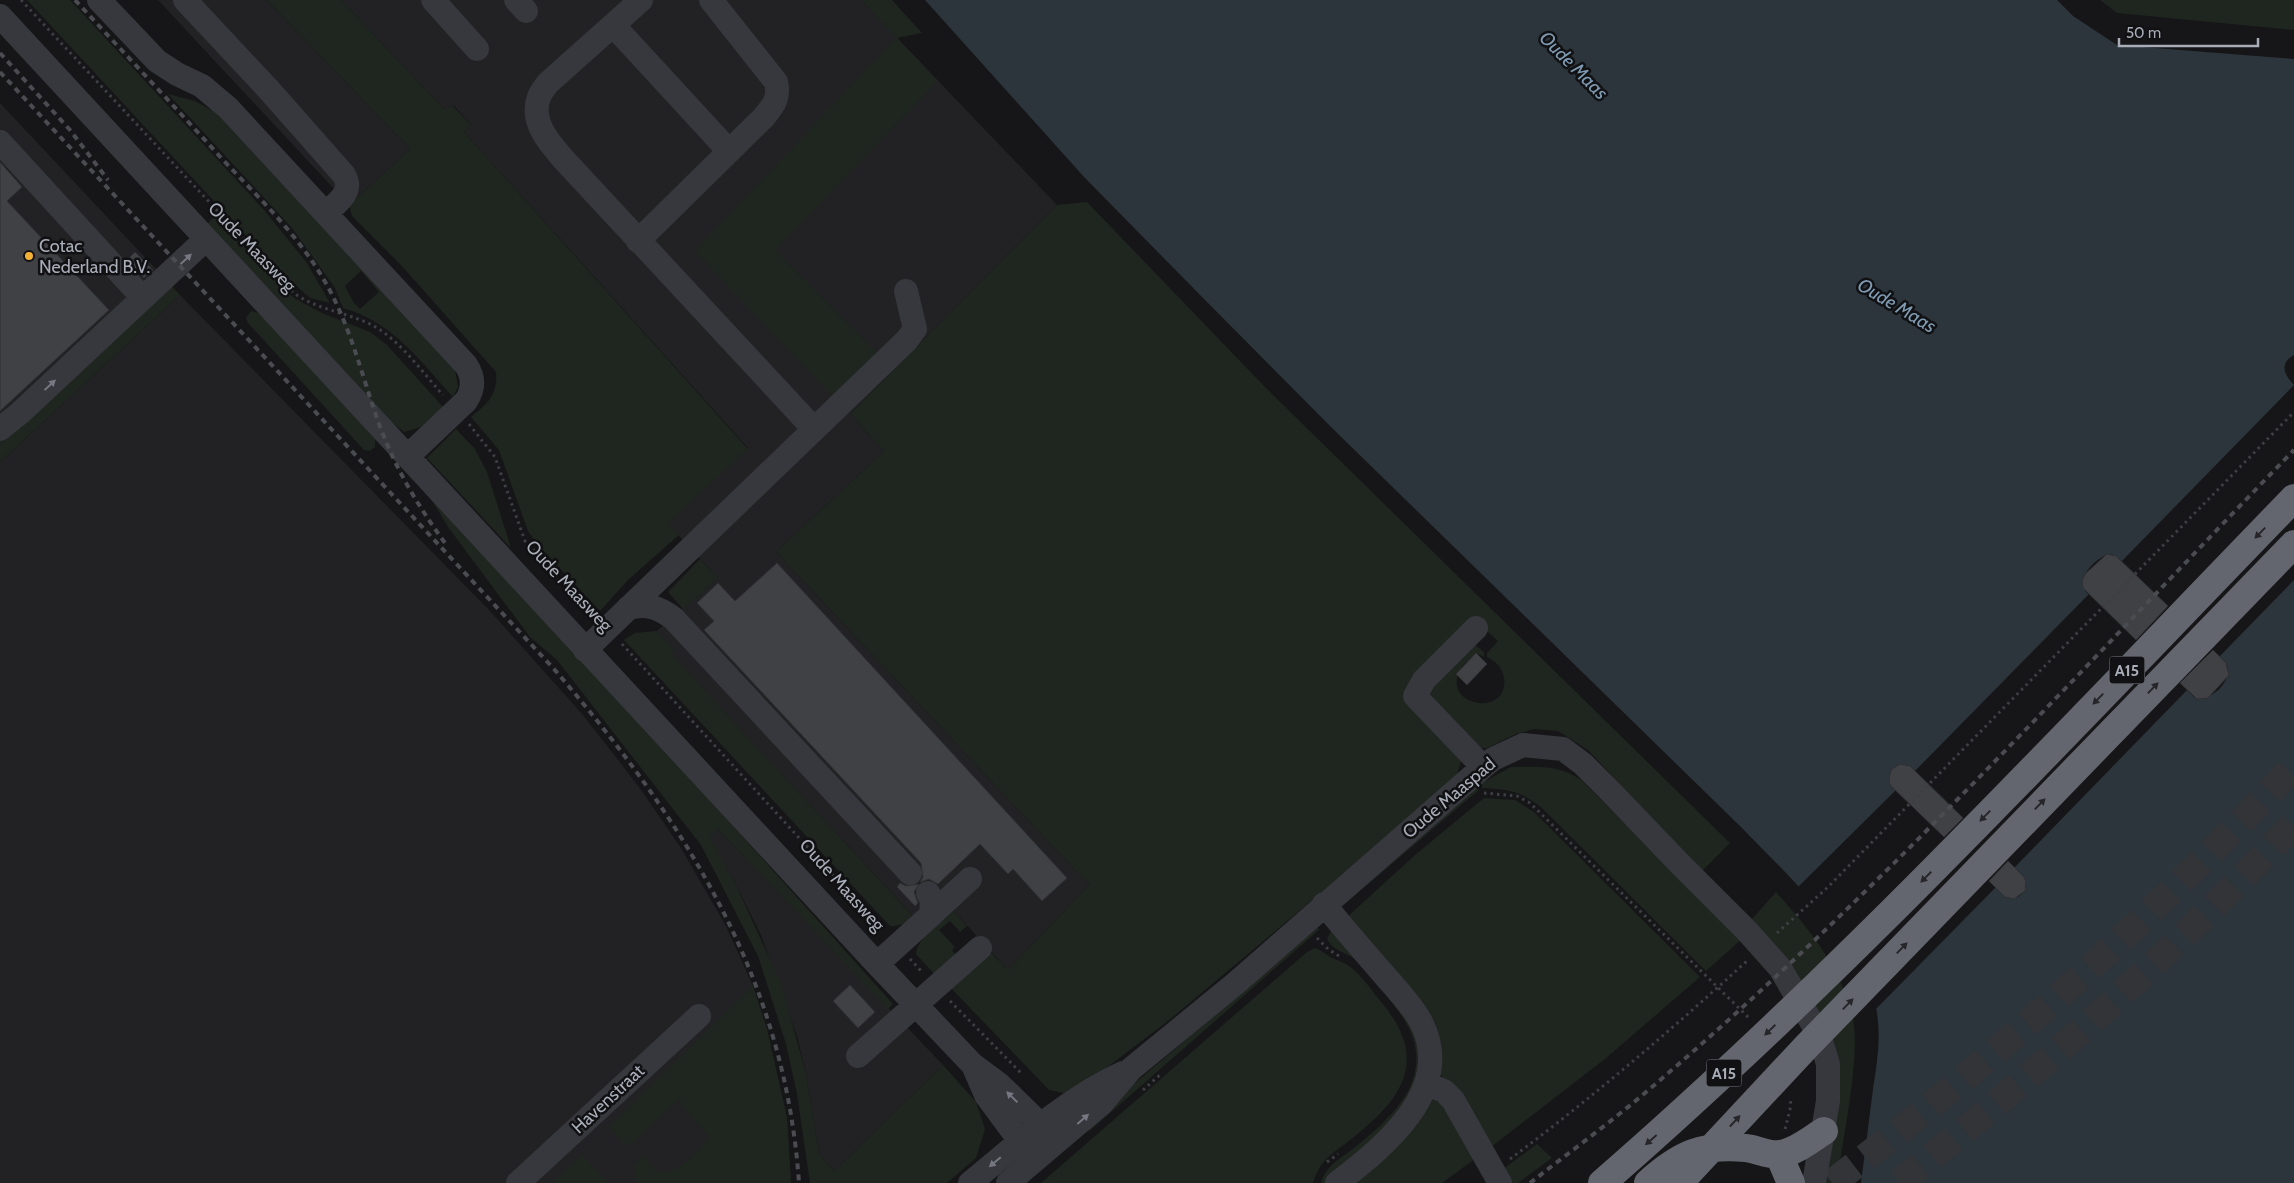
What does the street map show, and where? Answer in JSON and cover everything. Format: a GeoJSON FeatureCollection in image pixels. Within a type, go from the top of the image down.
{"type":"FeatureCollection","features":[{"type":"Feature","properties":{"kind":"highway","name":"A15"},"geometry":{"type":"LineString","coordinates":[[1602,1183],[1756,1044],[1849,954],[2294,498]]}},
{"type":"Feature","properties":{"kind":"highway","name":"A15"},"geometry":{"type":"LineString","coordinates":[[1679,1183],[1760,1095],[2294,544]]}},
{"type":"Feature","properties":{"kind":"highway"},"geometry":{"type":"LineString","coordinates":[[1648,1183],[1678,1159],[1705,1148],[1747,1148],[1779,1155],[1815,1137]]}},
{"type":"Feature","properties":{"kind":"highway"},"geometry":{"type":"LineString","coordinates":[[1779,1155],[1791,1183]]}},
{"type":"Feature","properties":{"kind":"street"},"geometry":{"type":"LineString","coordinates":[[99,0],[157,62],[216,96],[466,365],[472,379],[470,394],[408,456]]}},
{"type":"Feature","properties":{"kind":"street"},"geometry":{"type":"LineString","coordinates":[[185,0],[270,91],[344,175],[347,184],[346,194],[326,213]]}},
{"type":"Feature","properties":{"kind":"street"},"geometry":{"type":"LineString","coordinates":[[433,0],[477,49]]}},
{"type":"Feature","properties":{"kind":"street"},"geometry":{"type":"LineString","coordinates":[[642,0],[548,83],[539,97],[537,114],[540,128],[551,146],[814,430]]}},
{"type":"Feature","properties":{"kind":"street"},"geometry":{"type":"LineString","coordinates":[[638,240],[775,104],[778,93],[776,82],[711,0]]}},
{"type":"Feature","properties":{"kind":"street","name":"Oude Maasweg"},"geometry":{"type":"LineString","coordinates":[[0,16],[916,1006],[973,1065],[1000,1085],[1041,1124]]}},
{"type":"Feature","properties":{"kind":"street"},"geometry":{"type":"LineString","coordinates":[[613,26],[729,151]]}},
{"type":"Feature","properties":{"kind":"street"},"geometry":{"type":"LineString","coordinates":[[0,142],[144,298]]}},
{"type":"Feature","properties":{"kind":"street"},"geometry":{"type":"LineString","coordinates":[[0,429],[20,413],[206,239]]}},
{"type":"Feature","properties":{"kind":"street"},"geometry":{"type":"LineString","coordinates":[[585,650],[907,340],[915,329],[906,291]]}},
{"type":"Feature","properties":{"kind":"street"},"geometry":{"type":"LineString","coordinates":[[0,438],[20,413]]}},
{"type":"Feature","properties":{"kind":"street"},"geometry":{"type":"LineString","coordinates":[[628,608],[640,605],[651,606],[673,618],[910,873]]}},
{"type":"Feature","properties":{"kind":"street"},"geometry":{"type":"LineString","coordinates":[[1476,628],[1424,680],[1415,696],[1482,767]]}},
{"type":"Feature","properties":{"kind":"street","name":"Oude Maaspad"},"geometry":{"type":"LineString","coordinates":[[1046,1150],[1102,1103],[1131,1069],[1236,983],[1330,912],[1482,767],[1493,759],[1523,745],[1564,749],[1584,764],[1747,931],[1780,968],[1791,984],[1798,1001],[1813,1065],[1811,1119],[1815,1137],[1814,1183]]}},
{"type":"Feature","properties":{"kind":"street"},"geometry":{"type":"LineString","coordinates":[[877,964],[898,946],[929,904],[970,879]]}},
{"type":"Feature","properties":{"kind":"street"},"geometry":{"type":"LineString","coordinates":[[1330,912],[1408,1003],[1422,1023],[1430,1054],[1427,1084],[1422,1097],[1398,1128],[1372,1154],[1331,1174]]}},
{"type":"Feature","properties":{"kind":"street"},"geometry":{"type":"LineString","coordinates":[[858,1056],[980,948]]}},
{"type":"Feature","properties":{"kind":"street","name":"Havenstraat"},"geometry":{"type":"LineString","coordinates":[[518,1183],[698,1016]]}},
{"type":"Feature","properties":{"kind":"street","name":"Oude Maasweg"},"geometry":{"type":"LineString","coordinates":[[973,1065],[986,1096],[1020,1141]]}},
{"type":"Feature","properties":{"kind":"street","name":"Oude Maaspad"},"geometry":{"type":"LineString","coordinates":[[1041,1124],[1095,1086],[1131,1069]]}},
{"type":"Feature","properties":{"kind":"street"},"geometry":{"type":"LineString","coordinates":[[1427,1084],[1444,1091],[1453,1100],[1500,1183]]}},
{"type":"Feature","properties":{"kind":"street"},"geometry":{"type":"LineString","coordinates":[[970,1183],[1041,1124],[1046,1150]]}},
{"type":"Feature","properties":{"kind":"street","name":"Oude Maaspad"},"geometry":{"type":"LineString","coordinates":[[1797,1183],[1815,1137]]}},
{"type":"Feature","properties":{"kind":"street"},"geometry":{"type":"LineString","coordinates":[[1020,1141],[1046,1150]]}},
{"type":"Feature","properties":{"kind":"street"},"geometry":{"type":"LineString","coordinates":[[1008,1183],[1046,1150]]}},
{"type":"Feature","properties":{"kind":"path","name":"Oude Maasweg"},"geometry":{"type":"LineString","coordinates":[[21,0],[288,287],[309,302],[360,320],[381,331],[399,348],[484,441],[495,457],[525,541],[608,628],[937,988],[1026,1079]]}},
{"type":"Feature","properties":{"kind":"path"},"geometry":{"type":"LineString","coordinates":[[1774,936],[1828,887],[2294,412]]}},
{"type":"Feature","properties":{"kind":"path","name":"Oude Maaspad"},"geometry":{"type":"LineString","coordinates":[[1477,798],[1483,793],[1492,793],[1517,796],[1530,803],[1756,1025]]}},
{"type":"Feature","properties":{"kind":"path"},"geometry":{"type":"LineString","coordinates":[[1330,912],[1317,938],[1331,952],[1346,959]]}},
{"type":"Feature","properties":{"kind":"path"},"geometry":{"type":"LineString","coordinates":[[1507,1161],[1545,1133],[1690,1012],[1753,955]]}},
{"type":"Feature","properties":{"kind":"path"},"geometry":{"type":"LineString","coordinates":[[1779,1155],[1790,1110],[1791,1095]]}},
{"type":"Feature","properties":{"kind":"path"},"geometry":{"type":"LineString","coordinates":[[1331,1174],[1342,1152]]}},
{"type":"Feature","properties":{"kind":"shaded area"},"geometry":{"type":"Polygon","coordinates":[[[27,0],[70,0],[264,210],[307,263],[330,303],[310,298],[279,271],[27,0]]]}},
{"type":"Feature","properties":{"kind":"shaded area"},"geometry":{"type":"Polygon","coordinates":[[[158,0],[267,0],[410,149],[349,205],[158,0]]]}},
{"type":"Feature","properties":{"kind":"shaded area"},"geometry":{"type":"Polygon","coordinates":[[[267,0],[341,0],[445,110],[452,105],[471,125],[464,132],[748,449],[668,523],[679,535],[628,580],[600,611],[538,545],[528,531],[499,450],[471,417],[491,398],[495,387],[496,372],[401,265],[352,216],[349,205],[410,149],[267,0]]]}},
{"type":"Feature","properties":{"kind":"shaded area"},"geometry":{"type":"Polygon","coordinates":[[[341,0],[861,0],[1057,205],[850,414],[884,451],[776,552],[1089,885],[1008,970],[954,911],[929,933],[670,654],[674,650],[657,631],[717,577],[667,523],[748,448],[464,132],[471,125],[468,121],[453,105],[446,111],[341,0]]]}},
{"type":"Feature","properties":{"kind":"shaded area"},"geometry":{"type":"Polygon","coordinates":[[[861,0],[892,0],[922,33],[897,38],[938,81],[775,250],[878,354],[833,397],[695,251],[896,38],[861,0]]]}},
{"type":"Feature","properties":{"kind":"shaded area"},"geometry":{"type":"Polygon","coordinates":[[[2100,0],[2294,0],[2294,30],[2117,13],[2100,0]]]}},
{"type":"Feature","properties":{"kind":"shaded area"},"geometry":{"type":"Polygon","coordinates":[[[168,94],[195,101],[215,112],[455,369],[458,387],[453,397],[417,357],[391,333],[377,323],[343,308],[335,288],[292,228],[168,94]],[[361,271],[345,286],[354,303],[360,309],[379,292],[361,271]]]}},
{"type":"Feature","properties":{"kind":"shaded area"},"geometry":{"type":"Polygon","coordinates":[[[0,103],[171,285],[0,443],[0,103]]]}},
{"type":"Feature","properties":{"kind":"shaded area"},"geometry":{"type":"Polygon","coordinates":[[[1087,202],[1265,387],[1730,843],[1702,871],[1588,750],[1558,731],[1534,729],[1516,734],[1487,748],[1480,748],[1427,693],[1474,644],[1484,652],[1484,657],[1476,653],[1461,668],[1457,683],[1460,692],[1467,699],[1477,703],[1488,703],[1497,698],[1503,690],[1504,677],[1502,670],[1487,657],[1487,653],[1498,641],[1473,619],[1402,694],[1454,747],[1461,761],[1457,775],[1390,835],[1168,1021],[1105,1069],[1064,1093],[1049,1090],[948,985],[987,948],[1008,970],[1089,885],[776,552],[884,451],[850,414],[1057,205],[1087,202]]]}},
{"type":"Feature","properties":{"kind":"shaded area"},"geometry":{"type":"Polygon","coordinates":[[[215,216],[294,298],[322,313],[370,332],[387,345],[444,408],[424,426],[404,432],[382,415],[206,225],[215,216]]]}},
{"type":"Feature","properties":{"kind":"shaded area"},"geometry":{"type":"Polygon","coordinates":[[[171,285],[180,295],[0,462],[0,443],[171,285]]]}},
{"type":"Feature","properties":{"kind":"shaded area"},"geometry":{"type":"Polygon","coordinates":[[[180,295],[490,611],[583,715],[639,787],[681,848],[726,926],[753,986],[767,1029],[787,1118],[791,1183],[0,1183],[0,462],[180,295]]]}},
{"type":"Feature","properties":{"kind":"shaded area"},"geometry":{"type":"Polygon","coordinates":[[[251,311],[262,314],[375,438],[375,447],[370,451],[364,450],[248,323],[246,318],[251,311]]]}},
{"type":"Feature","properties":{"kind":"shaded area"},"geometry":{"type":"Polygon","coordinates":[[[456,429],[475,449],[487,472],[511,548],[427,458],[456,429]]]}},
{"type":"Feature","properties":{"kind":"shaded area"},"geometry":{"type":"Polygon","coordinates":[[[414,471],[893,1004],[888,1009],[718,829],[710,837],[736,885],[782,986],[806,1074],[819,1154],[834,1171],[943,1065],[976,1102],[985,1129],[976,1158],[947,1183],[810,1183],[797,1094],[786,1044],[758,956],[701,845],[557,660],[530,637],[448,527],[414,471]]]}},
{"type":"Feature","properties":{"kind":"shaded area"},"geometry":{"type":"Polygon","coordinates":[[[700,559],[718,578],[683,609],[668,592],[700,559]]]}},
{"type":"Feature","properties":{"kind":"shaded area"},"geometry":{"type":"Polygon","coordinates":[[[657,631],[675,650],[671,654],[912,915],[907,921],[900,925],[890,926],[624,640],[635,633],[657,631]]]}},
{"type":"Feature","properties":{"kind":"shaded area"},"geometry":{"type":"Polygon","coordinates":[[[1511,767],[1554,769],[1580,779],[1742,939],[1706,971],[1543,809],[1528,798],[1514,792],[1499,789],[1481,788],[1346,903],[1478,785],[1511,767]]]}},
{"type":"Feature","properties":{"kind":"shaded area"},"geometry":{"type":"Polygon","coordinates":[[[1484,798],[1515,800],[1534,812],[1700,977],[1605,1059],[1487,1150],[1345,919],[1415,855],[1484,798]]]}},
{"type":"Feature","properties":{"kind":"shaded area"},"geometry":{"type":"Polygon","coordinates":[[[718,829],[943,1065],[834,1171],[819,1154],[806,1074],[797,1036],[761,935],[709,837],[718,829]]]}},
{"type":"Feature","properties":{"kind":"shaded area"},"geometry":{"type":"Polygon","coordinates":[[[1776,892],[1803,923],[1828,959],[1839,978],[1853,1018],[1855,1038],[1853,1074],[1837,1183],[1822,1183],[1835,1061],[1745,927],[1776,892]]]}},
{"type":"Feature","properties":{"kind":"shaded area"},"geometry":{"type":"Polygon","coordinates":[[[954,911],[967,926],[960,932],[950,921],[939,930],[955,947],[952,950],[959,959],[938,978],[916,954],[925,936],[954,911]]]}},
{"type":"Feature","properties":{"kind":"shaded area"},"geometry":{"type":"Polygon","coordinates":[[[1313,927],[1320,929],[1092,1129],[1083,1134],[1079,1130],[1174,1050],[1313,927]]]}},
{"type":"Feature","properties":{"kind":"shaded area"},"geometry":{"type":"Polygon","coordinates":[[[1332,930],[1410,1016],[1423,1046],[1410,1103],[1326,1183],[1321,1183],[1330,1166],[1369,1136],[1398,1105],[1409,1089],[1416,1060],[1412,1035],[1399,1012],[1360,963],[1329,943],[1327,938],[1332,930]]]}},
{"type":"Feature","properties":{"kind":"shaded area"},"geometry":{"type":"Polygon","coordinates":[[[1315,948],[1351,967],[1365,982],[1396,1023],[1404,1041],[1407,1059],[1398,1091],[1387,1106],[1325,1161],[1316,1174],[1313,1183],[1041,1183],[1307,952],[1315,948]]]}},
{"type":"Feature","properties":{"kind":"shaded area"},"geometry":{"type":"Polygon","coordinates":[[[753,986],[767,1029],[787,1118],[791,1183],[637,1183],[634,1165],[643,1155],[657,1172],[673,1170],[686,1162],[709,1138],[678,1100],[634,1142],[625,1145],[609,1127],[753,986]]]}},
{"type":"Feature","properties":{"kind":"shaded area"},"geometry":{"type":"Polygon","coordinates":[[[1435,1096],[1479,1156],[1442,1183],[1348,1183],[1435,1096]]]}},
{"type":"Feature","properties":{"kind":"shaded area"},"geometry":{"type":"Polygon","coordinates":[[[1537,1144],[1552,1158],[1518,1183],[1505,1183],[1499,1172],[1537,1144]]]}},
{"type":"Feature","properties":{"kind":"shaded area"},"geometry":{"type":"Polygon","coordinates":[[[582,1155],[609,1183],[552,1183],[582,1155]]]}},
{"type":"Feature","properties":{"kind":"water","name":"Oude Maas"},"geometry":{"type":"Polygon","coordinates":[[[925,0],[2057,0],[2073,16],[2117,45],[2294,59],[2294,355],[2286,362],[2285,369],[2294,385],[2294,1183],[1861,1183],[1879,1042],[1877,1013],[1871,988],[1859,963],[1824,914],[1743,829],[1330,426],[1085,178],[925,0]],[[2110,554],[2097,561],[2086,572],[2082,581],[2085,591],[2194,697],[2207,697],[2214,694],[2220,689],[2227,676],[2228,669],[2226,663],[2116,556],[2110,554]],[[1900,764],[1890,773],[1889,782],[1891,786],[2005,897],[2015,898],[2022,894],[2025,887],[2024,877],[1910,766],[1900,764]]]}},
{"type":"Feature","properties":{"kind":"pier"},"geometry":{"type":"Polygon","coordinates":[[[2294,385],[2294,580],[2218,658],[2120,563],[2294,385]]]}},
{"type":"Feature","properties":{"kind":"pier"},"geometry":{"type":"Polygon","coordinates":[[[2090,593],[2189,688],[2013,869],[1913,773],[2090,593]]]}},
{"type":"Feature","properties":{"kind":"pier"},"geometry":{"type":"Polygon","coordinates":[[[1897,789],[1997,886],[1874,1011],[1868,985],[1853,957],[1797,888],[1897,789]]]}},
{"type":"Feature","properties":{"kind":"building","name":"Cotac Nederland B.V."},"geometry":{"type":"Polygon","coordinates":[[[0,162],[22,187],[7,201],[109,310],[0,411],[0,162]]]}},
{"type":"Feature","properties":{"kind":"building"},"geometry":{"type":"Polygon","coordinates":[[[135,252],[153,270],[144,278],[127,260],[135,252]]]}},
{"type":"Feature","properties":{"kind":"building"},"geometry":{"type":"Polygon","coordinates":[[[2107,554],[2116,556],[2168,606],[2136,640],[2083,588],[2082,581],[2085,574],[2107,554]]]}},
{"type":"Feature","properties":{"kind":"building"},"geometry":{"type":"Polygon","coordinates":[[[777,563],[1067,878],[1042,901],[1013,869],[1008,874],[980,844],[938,884],[929,879],[920,882],[923,877],[921,863],[704,630],[714,621],[697,603],[718,583],[735,601],[777,563]]]}},
{"type":"Feature","properties":{"kind":"building"},"geometry":{"type":"Polygon","coordinates":[[[2213,650],[2226,663],[2229,675],[2208,698],[2197,699],[2180,683],[2213,650]]]}},
{"type":"Feature","properties":{"kind":"building"},"geometry":{"type":"Polygon","coordinates":[[[1476,653],[1487,664],[1467,685],[1456,674],[1476,653]]]}},
{"type":"Feature","properties":{"kind":"building"},"geometry":{"type":"Polygon","coordinates":[[[1900,764],[1910,766],[1963,818],[1944,837],[1891,786],[1889,782],[1890,773],[1892,769],[1900,764]]]}},
{"type":"Feature","properties":{"kind":"building"},"geometry":{"type":"Polygon","coordinates":[[[2008,861],[2026,881],[2025,891],[2014,899],[2005,897],[1989,881],[2008,861]]]}},
{"type":"Feature","properties":{"kind":"building"},"geometry":{"type":"Polygon","coordinates":[[[900,883],[906,886],[919,884],[914,892],[918,903],[915,906],[897,887],[900,883]]]}},
{"type":"Feature","properties":{"kind":"building"},"geometry":{"type":"Polygon","coordinates":[[[850,985],[875,1012],[858,1028],[833,1001],[850,985]]]}},
{"type":"Feature","properties":{"kind":"tunnel"},"geometry":{"type":"LineString","coordinates":[[1832,1183],[1954,1086],[2072,984],[2185,878],[2294,766]]}},
{"type":"Feature","properties":{"kind":"tunnel"},"geometry":{"type":"LineString","coordinates":[[1899,1183],[2003,1098],[2103,1011],[2200,919],[2294,824]]}},
{"type":"Feature","properties":{"kind":"railway"},"geometry":{"type":"LineString","coordinates":[[75,0],[290,232],[314,263],[341,314],[392,456],[416,501],[445,543]]}},
{"type":"Feature","properties":{"kind":"railway"},"geometry":{"type":"LineString","coordinates":[[0,53],[70,130],[108,180]]}},
{"type":"Feature","properties":{"kind":"railway"},"geometry":{"type":"LineString","coordinates":[[0,72],[554,669],[602,726],[646,785],[685,844],[720,906],[750,970],[773,1038],[790,1108],[799,1183]]}},
{"type":"Feature","properties":{"kind":"railway"},"geometry":{"type":"LineString","coordinates":[[1530,1183],[1639,1098],[1726,1023],[1810,944],[1974,782],[2294,450]]}},
{"type":"Feature","properties":{"kind":"place","name":"Cotac Nederland B.V."},"geometry":{"type":"Point","coordinates":[29,256]}}]}
